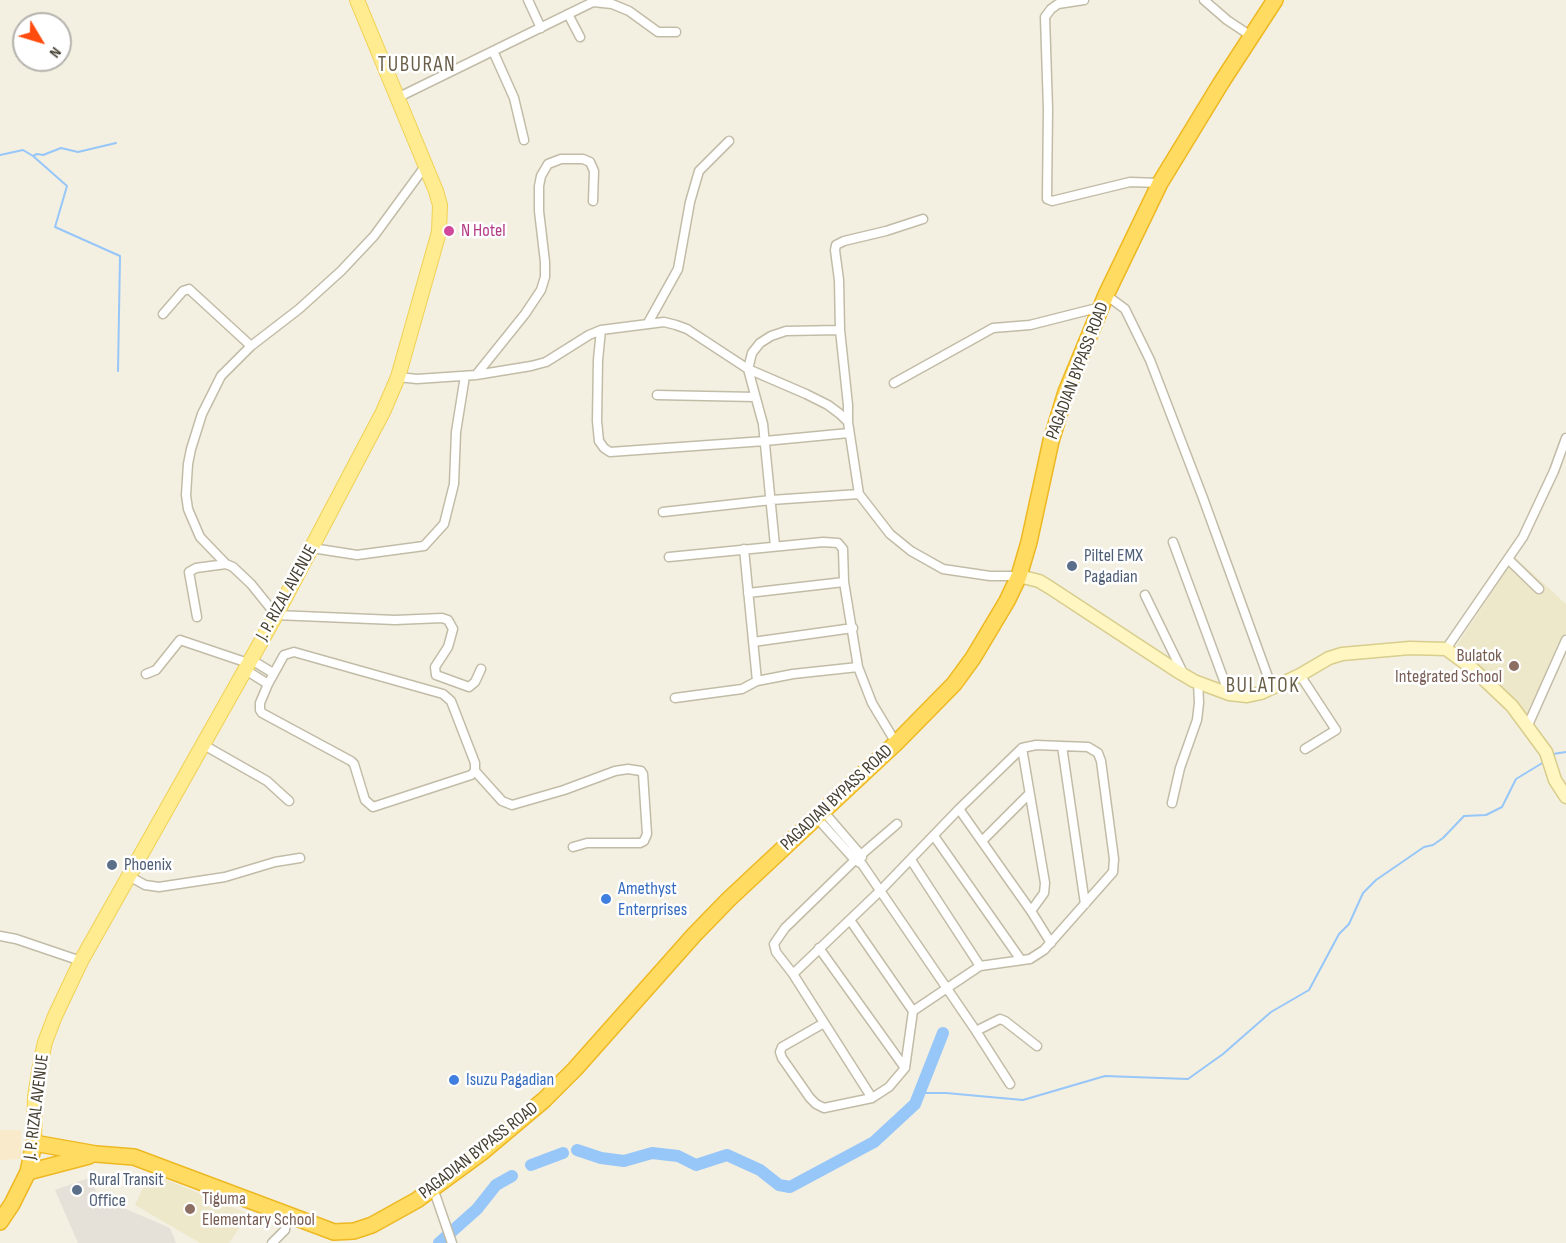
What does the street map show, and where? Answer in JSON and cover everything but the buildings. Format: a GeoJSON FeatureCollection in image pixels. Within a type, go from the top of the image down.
{"type":"FeatureCollection","features":[{"type":"Feature","properties":{"kind":"highway","name":"PAGADIAN BYPASS ROAD"},"geometry":{"type":"LineString","coordinates":[[33,1143],[96,1154],[126,1155],[150,1161],[334,1232],[354,1231],[372,1225],[433,1188],[506,1134],[544,1100],[575,1069],[694,935],[729,899],[896,743],[954,684],[973,658],[1019,576],[1029,542],[1051,441],[1066,392],[1104,301],[1160,183],[1275,0]]}},
{"type":"Feature","properties":{"kind":"highway","name":"J. P. RIZAL AVENUE"},"geometry":{"type":"LineString","coordinates":[[0,1222],[28,1172],[33,1143]]}},
{"type":"Feature","properties":{"kind":"highway","name":"PAGADIAN BYPASS ROAD"},"geometry":{"type":"LineString","coordinates":[[28,1172],[96,1154]]}},
{"type":"Feature","properties":{"kind":"main road","name":"J. P. RIZAL AVENUE"},"geometry":{"type":"LineString","coordinates":[[33,1143],[35,1097],[45,1042],[55,1016],[81,962],[312,548],[383,411],[398,377],[439,232],[440,205],[399,97],[357,0]]}},
{"type":"Feature","properties":{"kind":"street"},"geometry":{"type":"LineString","coordinates":[[528,0],[541,28]]}},
{"type":"Feature","properties":{"kind":"street"},"geometry":{"type":"LineString","coordinates":[[1084,0],[1058,4],[1045,17],[1048,109],[1046,196],[1052,201],[1130,182],[1160,183]]}},
{"type":"Feature","properties":{"kind":"street"},"geometry":{"type":"LineString","coordinates":[[1204,0],[1227,20],[1251,36]]}},
{"type":"Feature","properties":{"kind":"street"},"geometry":{"type":"LineString","coordinates":[[399,97],[599,1],[635,14],[658,32],[676,32]]}},
{"type":"Feature","properties":{"kind":"street"},"geometry":{"type":"LineString","coordinates":[[568,14],[580,36]]}},
{"type":"Feature","properties":{"kind":"street"},"geometry":{"type":"LineString","coordinates":[[493,51],[514,98],[524,140]]}},
{"type":"Feature","properties":{"kind":"street"},"geometry":{"type":"LineString","coordinates":[[648,323],[678,270],[690,202],[699,171],[729,141]]}},
{"type":"Feature","properties":{"kind":"street"},"geometry":{"type":"LineString","coordinates":[[477,375],[541,290],[545,277],[545,262],[539,211],[540,186],[541,176],[548,164],[561,159],[583,159],[590,162],[594,171],[593,201]]}},
{"type":"Feature","properties":{"kind":"street"},"geometry":{"type":"LineString","coordinates":[[426,165],[374,236],[342,271],[299,309],[251,346],[228,368],[215,386],[202,414],[188,464],[186,495],[188,509],[200,537],[226,564],[233,567],[251,584],[276,615],[395,620],[442,618],[448,620],[453,629],[448,647],[435,666],[436,675],[469,687],[475,682],[481,669]]}},
{"type":"Feature","properties":{"kind":"street"},"geometry":{"type":"LineString","coordinates":[[923,219],[844,241],[836,246],[835,250],[849,433],[859,494],[890,534],[910,551],[943,568],[963,573],[1019,576],[1039,581],[1184,675],[1229,694],[1247,696],[1272,688],[1329,658],[1342,654],[1410,648],[1446,649],[1490,683],[1528,725],[1546,752],[1555,780],[1566,797]]}},
{"type":"Feature","properties":{"kind":"street"},"geometry":{"type":"LineString","coordinates":[[163,314],[183,291],[189,289],[251,346]]}},
{"type":"Feature","properties":{"kind":"street"},"geometry":{"type":"LineString","coordinates":[[894,383],[993,328],[1030,325],[1104,301],[1125,309],[1150,360],[1272,688]]}},
{"type":"Feature","properties":{"kind":"street"},"geometry":{"type":"LineString","coordinates":[[398,377],[417,379],[465,376],[531,366],[546,362],[589,334],[601,330],[664,322],[687,329],[748,369],[828,405],[848,422]]}},
{"type":"Feature","properties":{"kind":"street"},"geometry":{"type":"LineString","coordinates":[[775,546],[763,424],[748,369],[752,353],[760,343],[771,336],[799,329],[840,330]]}},
{"type":"Feature","properties":{"kind":"street"},"geometry":{"type":"LineString","coordinates":[[601,330],[597,372],[597,421],[599,441],[610,452],[849,433]]}},
{"type":"Feature","properties":{"kind":"street"},"geometry":{"type":"LineString","coordinates":[[312,548],[357,555],[424,546],[431,539],[444,524],[454,484],[456,432],[465,376]]}},
{"type":"Feature","properties":{"kind":"street"},"geometry":{"type":"LineString","coordinates":[[657,395],[755,397]]}},
{"type":"Feature","properties":{"kind":"street"},"geometry":{"type":"LineString","coordinates":[[1446,649],[1509,560],[1533,520],[1566,438]]}},
{"type":"Feature","properties":{"kind":"street"},"geometry":{"type":"LineString","coordinates":[[663,512],[771,500],[859,494]]}},
{"type":"Feature","properties":{"kind":"street"},"geometry":{"type":"LineString","coordinates":[[1173,542],[1229,694]]}},
{"type":"Feature","properties":{"kind":"street"},"geometry":{"type":"LineString","coordinates":[[669,557],[775,546],[838,543],[843,549],[844,582],[858,667],[872,703],[896,743]]}},
{"type":"Feature","properties":{"kind":"street"},"geometry":{"type":"LineString","coordinates":[[744,549],[757,681]]}},
{"type":"Feature","properties":{"kind":"street"},"geometry":{"type":"LineString","coordinates":[[1509,560],[1539,589]]}},
{"type":"Feature","properties":{"kind":"street"},"geometry":{"type":"LineString","coordinates":[[197,617],[189,572],[196,568],[226,564]]}},
{"type":"Feature","properties":{"kind":"street"},"geometry":{"type":"LineString","coordinates":[[748,593],[844,582]]}},
{"type":"Feature","properties":{"kind":"street"},"geometry":{"type":"LineString","coordinates":[[1145,595],[1184,675]]}},
{"type":"Feature","properties":{"kind":"street"},"geometry":{"type":"LineString","coordinates":[[753,642],[853,628]]}},
{"type":"Feature","properties":{"kind":"street"},"geometry":{"type":"LineString","coordinates":[[146,674],[156,670],[180,640],[273,673]]}},
{"type":"Feature","properties":{"kind":"street"},"geometry":{"type":"LineString","coordinates":[[1528,725],[1566,640]]}},
{"type":"Feature","properties":{"kind":"street"},"geometry":{"type":"LineString","coordinates":[[475,771],[471,775],[372,807],[364,800],[354,764],[351,761],[262,713],[260,703],[284,655],[294,652],[443,694],[451,701],[475,763],[475,771],[502,801],[512,805],[564,790],[615,771],[628,769],[641,771],[647,834],[644,841],[640,843],[587,843],[573,847]]}},
{"type":"Feature","properties":{"kind":"street"},"geometry":{"type":"LineString","coordinates":[[248,664],[268,684]]}},
{"type":"Feature","properties":{"kind":"street"},"geometry":{"type":"LineString","coordinates":[[675,698],[742,689],[757,681],[858,667]]}},
{"type":"Feature","properties":{"kind":"street"},"geometry":{"type":"LineString","coordinates":[[1300,675],[1336,730],[1305,749]]}},
{"type":"Feature","properties":{"kind":"street"},"geometry":{"type":"LineString","coordinates":[[1172,803],[1180,768],[1197,720],[1198,682]]}},
{"type":"Feature","properties":{"kind":"street"},"geometry":{"type":"LineString","coordinates":[[202,744],[267,781],[289,801]]}},
{"type":"Feature","properties":{"kind":"street"},"geometry":{"type":"LineString","coordinates":[[793,974],[880,891],[1022,748],[1036,745],[1088,747],[1098,753],[1101,761],[1114,866],[1109,878],[1051,943],[1036,956],[980,966],[946,987],[914,1011],[904,1068],[889,1088],[872,1098],[824,1108],[810,1098],[782,1058],[780,1052],[787,1043],[824,1023]]}},
{"type":"Feature","properties":{"kind":"street"},"geometry":{"type":"LineString","coordinates":[[1062,746],[1085,904]]}},
{"type":"Feature","properties":{"kind":"street"},"geometry":{"type":"LineString","coordinates":[[1022,748],[1045,883],[1044,893],[1031,911]]}},
{"type":"Feature","properties":{"kind":"street"},"geometry":{"type":"LineString","coordinates":[[982,841],[1029,794]]}},
{"type":"Feature","properties":{"kind":"street"},"geometry":{"type":"LineString","coordinates":[[959,810],[1051,943]]}},
{"type":"Feature","properties":{"kind":"street"},"geometry":{"type":"LineString","coordinates":[[821,815],[859,860],[1010,1084]]}},
{"type":"Feature","properties":{"kind":"street"},"geometry":{"type":"LineString","coordinates":[[872,1098],[793,974],[776,952],[774,944],[777,938],[897,824]]}},
{"type":"Feature","properties":{"kind":"street"},"geometry":{"type":"LineString","coordinates":[[934,836],[1021,960]]}},
{"type":"Feature","properties":{"kind":"street"},"geometry":{"type":"LineString","coordinates":[[129,876],[145,885],[159,887],[225,877],[275,862],[300,858]]}},
{"type":"Feature","properties":{"kind":"street"},"geometry":{"type":"LineString","coordinates":[[911,860],[980,966]]}},
{"type":"Feature","properties":{"kind":"street"},"geometry":{"type":"LineString","coordinates":[[850,920],[914,1011]]}},
{"type":"Feature","properties":{"kind":"street"},"geometry":{"type":"LineString","coordinates":[[0,936],[26,942],[81,962]]}},
{"type":"Feature","properties":{"kind":"street"},"geometry":{"type":"LineString","coordinates":[[819,948],[904,1068]]}},
{"type":"Feature","properties":{"kind":"street"},"geometry":{"type":"LineString","coordinates":[[976,1031],[1000,1019],[1037,1046]]}},
{"type":"Feature","properties":{"kind":"street"},"geometry":{"type":"LineString","coordinates":[[433,1188],[449,1237]]}},
{"type":"Feature","properties":{"kind":"street"},"geometry":{"type":"LineString","coordinates":[[272,1243],[285,1230],[287,1215]]}},
{"type":"Feature","properties":{"kind":"shaded area","name":"Bulatok Integrated School"},"geometry":{"type":"Polygon","coordinates":[[[1515,557],[1566,604],[1566,633],[1530,717],[1455,648],[1515,557]]]}},
{"type":"Feature","properties":{"kind":"shaded area"},"geometry":{"type":"Polygon","coordinates":[[[0,1130],[21,1130],[21,1159],[0,1160],[0,1130]]]}},
{"type":"Feature","properties":{"kind":"shaded area","name":"Tiguma Elementary School"},"geometry":{"type":"Polygon","coordinates":[[[150,1173],[249,1214],[229,1243],[200,1243],[135,1205],[150,1173]]]}},
{"type":"Feature","properties":{"kind":"shaded area"},"geometry":{"type":"Polygon","coordinates":[[[89,1178],[100,1198],[170,1228],[176,1243],[78,1243],[55,1190],[89,1178]]]}},
{"type":"Feature","properties":{"kind":"waterway"},"geometry":{"type":"LineString","coordinates":[[0,155],[23,150],[33,156],[43,155],[61,148],[78,152],[116,143]]}},
{"type":"Feature","properties":{"kind":"waterway"},"geometry":{"type":"LineString","coordinates":[[33,156],[67,186],[55,227],[120,256],[118,371]]}},
{"type":"Feature","properties":{"kind":"waterway"},"geometry":{"type":"LineString","coordinates":[[1553,754],[1566,752]]}},
{"type":"Feature","properties":{"kind":"waterway"},"geometry":{"type":"LineString","coordinates":[[920,1093],[1023,1100],[1105,1076],[1188,1079],[1223,1054],[1271,1012],[1309,990],[1339,934],[1349,924],[1363,893],[1376,880],[1424,847],[1433,845],[1443,838],[1464,816],[1486,815],[1502,807],[1516,779],[1544,762]]}},
{"type":"Feature","properties":{"kind":"waterway"},"geometry":{"type":"LineString","coordinates":[[577,1150],[601,1158],[624,1161],[652,1153],[678,1156],[696,1165],[727,1155],[760,1170],[779,1185],[790,1187],[874,1142],[915,1104],[943,1033]]}},
{"type":"Feature","properties":{"kind":"waterway"},"geometry":{"type":"LineString","coordinates":[[531,1165],[563,1153]]}},
{"type":"Feature","properties":{"kind":"waterway"},"geometry":{"type":"LineString","coordinates":[[439,1243],[477,1209],[496,1185],[512,1176]]}},
{"type":"Feature","properties":{"kind":"place","name":"N Hotel"},"geometry":{"type":"Point","coordinates":[449,231]}},
{"type":"Feature","properties":{"kind":"place","name":"Piltel EMX Pagadian"},"geometry":{"type":"Point","coordinates":[1072,566]}},
{"type":"Feature","properties":{"kind":"place","name":"Bulatok Integrated School"},"geometry":{"type":"Point","coordinates":[1514,666]}},
{"type":"Feature","properties":{"kind":"place","name":"Phoenix"},"geometry":{"type":"Point","coordinates":[112,865]}},
{"type":"Feature","properties":{"kind":"place","name":"Amethyst Enterprises"},"geometry":{"type":"Point","coordinates":[606,899]}},
{"type":"Feature","properties":{"kind":"place","name":"Isuzu Pagadian"},"geometry":{"type":"Point","coordinates":[454,1080]}},
{"type":"Feature","properties":{"kind":"place","name":"Rural Transit Office"},"geometry":{"type":"Point","coordinates":[77,1190]}},
{"type":"Feature","properties":{"kind":"place","name":"Tiguma Elementary School"},"geometry":{"type":"Point","coordinates":[190,1209]}},
{"type":"Feature","properties":{"kind":"district","name":"TUBURAN"},"geometry":{"type":"Point","coordinates":[417,66]}},
{"type":"Feature","properties":{"kind":"district","name":"BULATOK"},"geometry":{"type":"Point","coordinates":[1263,687]}}]}
